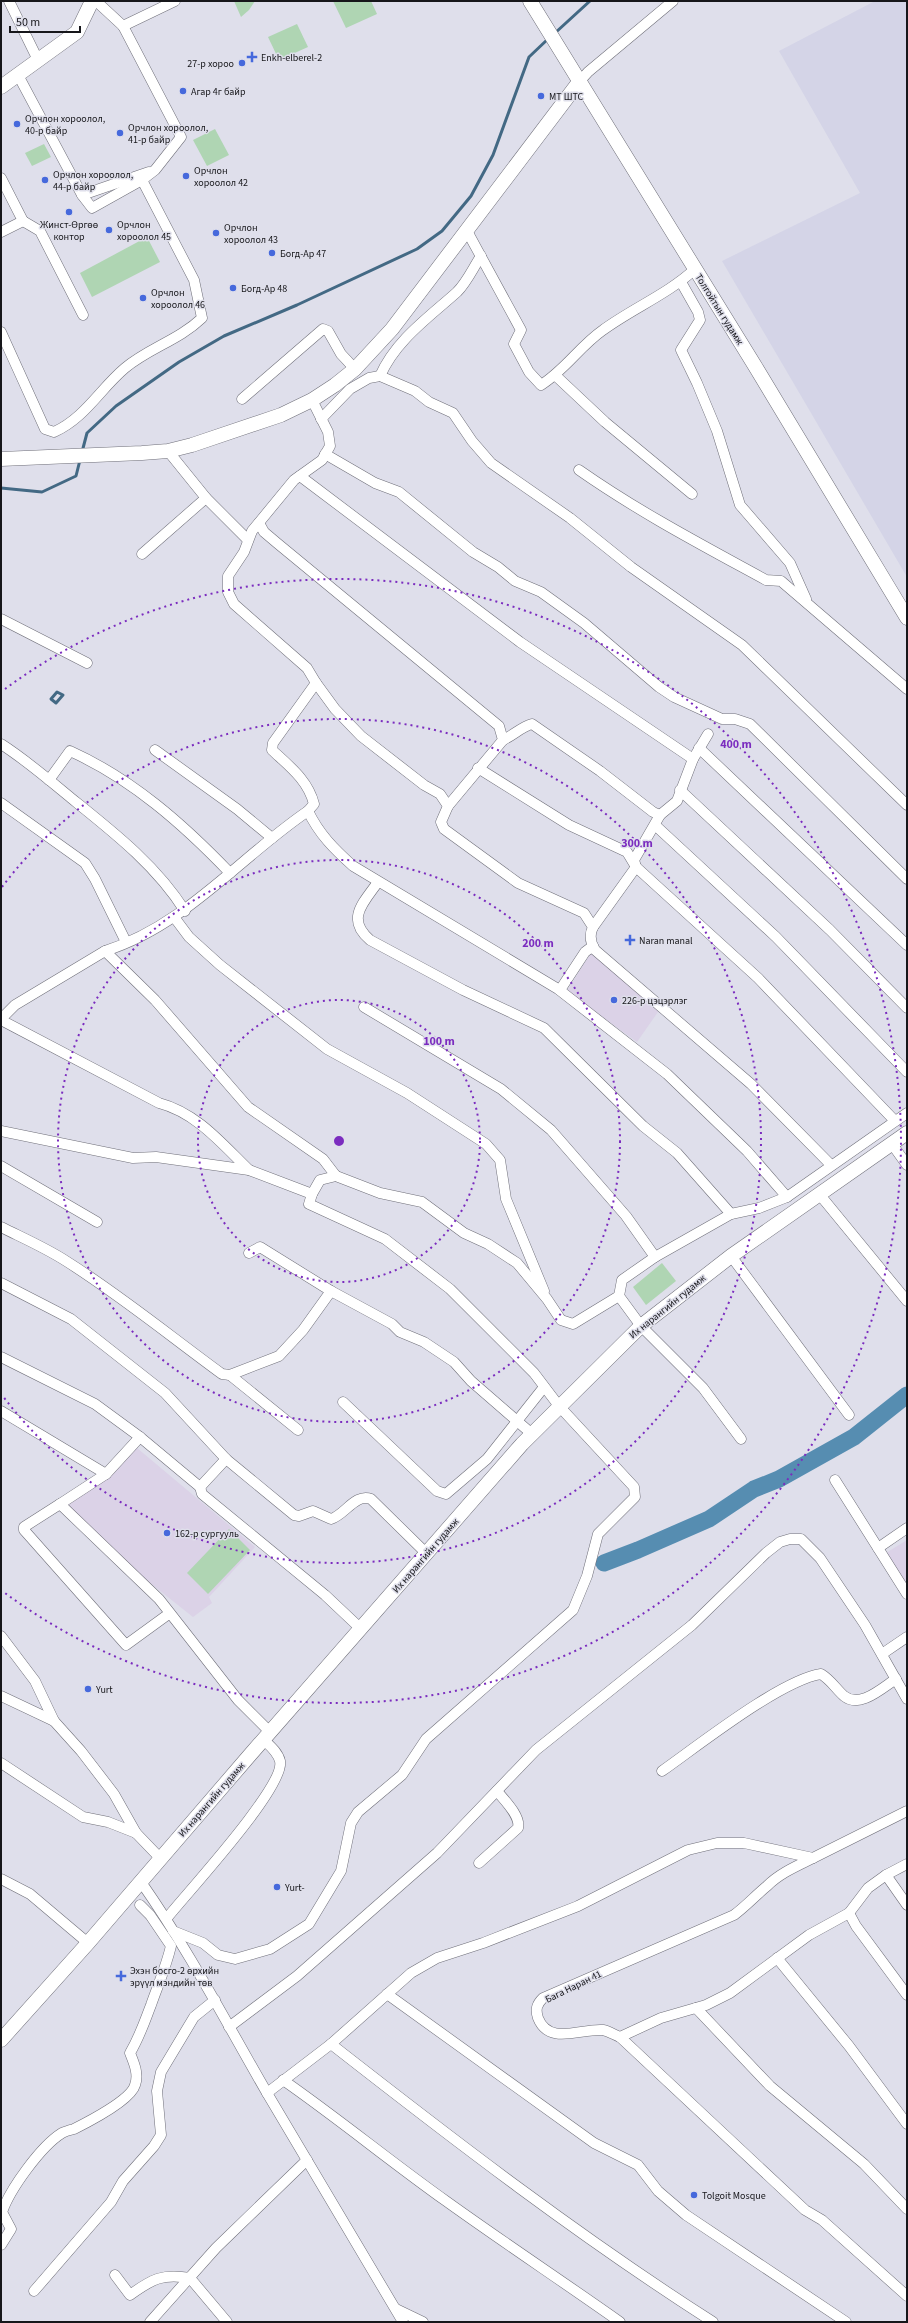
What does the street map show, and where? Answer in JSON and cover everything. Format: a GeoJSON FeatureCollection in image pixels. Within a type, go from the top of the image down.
{"type":"FeatureCollection","features":[{"type":"Feature","properties":{"kind":"main road"},"geometry":{"type":"LineString","coordinates":[[1,87],[77,32],[88,13],[92,1]]}},
{"type":"Feature","properties":{"kind":"main road","name":"Толгойтын гудамж"},"geometry":{"type":"LineString","coordinates":[[533,6],[907,618]]}},
{"type":"Feature","properties":{"kind":"main road"},"geometry":{"type":"LineString","coordinates":[[1,459],[168,451],[217,438],[281,415],[312,400],[335,385],[355,369],[392,329],[579,82]]}},
{"type":"Feature","properties":{"kind":"main road","name":"Их нарангийн гудамж"},"geometry":{"type":"LineString","coordinates":[[1,2040],[88,1944],[160,1858],[426,1553],[532,1434],[559,1406],[641,1326],[731,1256],[907,1133]]}},
{"type":"Feature","properties":{"kind":"street"},"geometry":{"type":"LineString","coordinates":[[9,1],[38,60]]}},
{"type":"Feature","properties":{"kind":"street"},"geometry":{"type":"LineString","coordinates":[[18,75],[82,195],[92,208],[142,180],[155,170],[181,137],[123,26],[96,1]]}},
{"type":"Feature","properties":{"kind":"street"},"geometry":{"type":"LineString","coordinates":[[123,26],[175,1]]}},
{"type":"Feature","properties":{"kind":"street"},"geometry":{"type":"LineString","coordinates":[[579,82],[588,72],[673,1]]}},
{"type":"Feature","properties":{"kind":"street"},"geometry":{"type":"LineString","coordinates":[[82,195],[155,170]]}},
{"type":"Feature","properties":{"kind":"street"},"geometry":{"type":"LineString","coordinates":[[1,178],[23,221],[40,231],[82,315]]}},
{"type":"Feature","properties":{"kind":"street"},"geometry":{"type":"LineString","coordinates":[[1,332],[45,428],[54,432],[85,411],[124,369],[188,331],[202,318],[194,280],[142,180]]}},
{"type":"Feature","properties":{"kind":"street"},"geometry":{"type":"LineString","coordinates":[[1,232],[23,221]]}},
{"type":"Feature","properties":{"kind":"street"},"geometry":{"type":"LineString","coordinates":[[467,231],[521,330],[514,344],[529,372],[541,385],[556,376],[602,330],[681,282],[695,269]]}},
{"type":"Feature","properties":{"kind":"street"},"geometry":{"type":"LineString","coordinates":[[380,376],[396,349],[422,321],[458,291],[481,256]]}},
{"type":"Feature","properties":{"kind":"street"},"geometry":{"type":"LineString","coordinates":[[681,282],[698,312],[700,320],[680,350],[697,383],[717,431],[740,505],[790,563],[808,603]]}},
{"type":"Feature","properties":{"kind":"street"},"geometry":{"type":"LineString","coordinates":[[242,399],[323,329],[328,331],[341,354],[355,369]]}},
{"type":"Feature","properties":{"kind":"street"},"geometry":{"type":"LineString","coordinates":[[322,420],[350,389],[369,378],[380,376],[415,391],[429,402],[454,413],[472,441],[491,463],[570,518],[631,567],[742,645],[907,805]]}},
{"type":"Feature","properties":{"kind":"street"},"geometry":{"type":"LineString","coordinates":[[556,376],[605,422],[692,494]]}},
{"type":"Feature","properties":{"kind":"street"},"geometry":{"type":"LineString","coordinates":[[312,400],[328,432],[330,446],[322,460],[300,476],[259,523],[248,540],[244,552],[228,576],[228,592],[234,604],[307,668],[335,709],[361,736],[424,785],[440,794],[448,806]]}},
{"type":"Feature","properties":{"kind":"street"},"geometry":{"type":"LineString","coordinates":[[168,451],[206,498],[248,540]]}},
{"type":"Feature","properties":{"kind":"street"},"geometry":{"type":"LineString","coordinates":[[325,454],[375,482],[400,492],[473,552],[498,567],[515,581],[542,592],[584,623],[659,687],[674,697],[722,719],[735,719],[750,724],[907,879]]}},
{"type":"Feature","properties":{"kind":"street"},"geometry":{"type":"LineString","coordinates":[[579,470],[620,498],[664,524],[766,580],[781,581],[907,689]]}},
{"type":"Feature","properties":{"kind":"street"},"geometry":{"type":"LineString","coordinates":[[300,476],[393,548],[520,642],[693,759]]}},
{"type":"Feature","properties":{"kind":"street"},"geometry":{"type":"LineString","coordinates":[[142,554],[206,498]]}},
{"type":"Feature","properties":{"kind":"street"},"geometry":{"type":"LineString","coordinates":[[259,523],[264,532],[277,544],[499,726],[503,740]]}},
{"type":"Feature","properties":{"kind":"street"},"geometry":{"type":"LineString","coordinates":[[1,619],[87,663]]}},
{"type":"Feature","properties":{"kind":"street"},"geometry":{"type":"LineString","coordinates":[[249,1170],[200,1123],[172,1106],[159,1103],[63,1054],[1,1020],[15,1004],[105,951],[126,942],[185,911],[272,838],[308,811],[314,804],[304,780],[272,750],[273,743],[316,683]]}},
{"type":"Feature","properties":{"kind":"street"},"geometry":{"type":"LineString","coordinates":[[593,927],[584,913],[518,883],[444,829],[441,822],[448,806],[478,768],[503,740],[515,734],[522,727],[532,724],[600,771],[660,816]]}},
{"type":"Feature","properties":{"kind":"street"},"geometry":{"type":"LineString","coordinates":[[636,867],[634,860],[656,826],[660,816],[677,801],[693,759],[708,734]]}},
{"type":"Feature","properties":{"kind":"street"},"geometry":{"type":"LineString","coordinates":[[1,744],[20,756],[120,837],[173,892],[185,911]]}},
{"type":"Feature","properties":{"kind":"street"},"geometry":{"type":"LineString","coordinates":[[699,748],[907,945]]}},
{"type":"Feature","properties":{"kind":"street"},"geometry":{"type":"LineString","coordinates":[[155,750],[237,809],[272,838]]}},
{"type":"Feature","properties":{"kind":"street"},"geometry":{"type":"LineString","coordinates":[[49,780],[70,751],[94,762],[141,792],[200,842],[230,873]]}},
{"type":"Feature","properties":{"kind":"street"},"geometry":{"type":"LineString","coordinates":[[478,768],[569,825],[627,852],[636,867],[758,978],[895,1121]]}},
{"type":"Feature","properties":{"kind":"street"},"geometry":{"type":"LineString","coordinates":[[680,790],[830,930],[907,1008]]}},
{"type":"Feature","properties":{"kind":"street"},"geometry":{"type":"LineString","coordinates":[[1,803],[85,863],[95,878],[126,942]]}},
{"type":"Feature","properties":{"kind":"street"},"geometry":{"type":"LineString","coordinates":[[308,811],[316,829],[330,846],[353,866],[560,990],[672,1079],[747,1151],[787,1197]]}},
{"type":"Feature","properties":{"kind":"street"},"geometry":{"type":"LineString","coordinates":[[656,826],[776,937],[907,1072]]}},
{"type":"Feature","properties":{"kind":"street"},"geometry":{"type":"LineString","coordinates":[[636,867],[593,927],[591,933],[593,946],[659,1007],[751,1084],[832,1165]]}},
{"type":"Feature","properties":{"kind":"street"},"geometry":{"type":"LineString","coordinates":[[378,882],[361,907],[357,916],[357,925],[362,933],[370,940],[463,990],[544,1028],[643,1126],[677,1153],[730,1214]]}},
{"type":"Feature","properties":{"kind":"street"},"geometry":{"type":"LineString","coordinates":[[174,917],[189,937],[220,965],[327,1049],[407,1093],[486,1144],[500,1160],[506,1199],[529,1251],[547,1299]]}},
{"type":"Feature","properties":{"kind":"street"},"geometry":{"type":"LineString","coordinates":[[560,990],[585,952],[593,946]]}},
{"type":"Feature","properties":{"kind":"street"},"geometry":{"type":"LineString","coordinates":[[105,951],[155,1000],[248,1107],[323,1159],[336,1176],[380,1193],[422,1202],[464,1233],[488,1244],[517,1263],[547,1299],[561,1320],[573,1324],[619,1296]]}},
{"type":"Feature","properties":{"kind":"street"},"geometry":{"type":"LineString","coordinates":[[364,1007],[501,1089],[551,1130],[626,1216],[655,1257]]}},
{"type":"Feature","properties":{"kind":"street"},"geometry":{"type":"LineString","coordinates":[[741,1439],[703,1388],[641,1326],[619,1296],[622,1280],[655,1257],[730,1214],[759,1208],[787,1197],[907,1113]]}},
{"type":"Feature","properties":{"kind":"street"},"geometry":{"type":"LineString","coordinates":[[1,1131],[133,1158],[156,1156],[249,1170],[312,1194]]}},
{"type":"Feature","properties":{"kind":"street"},"geometry":{"type":"LineString","coordinates":[[892,1144],[907,1165]]}},
{"type":"Feature","properties":{"kind":"street"},"geometry":{"type":"LineString","coordinates":[[1,1166],[97,1222]]}},
{"type":"Feature","properties":{"kind":"street"},"geometry":{"type":"LineString","coordinates":[[173,1932],[203,1942],[218,1955],[236,1959],[270,1949],[309,1924],[341,1871],[351,1823],[358,1812],[402,1774],[426,1739],[573,1610],[588,1576],[598,1534],[635,1497],[634,1487],[559,1406],[534,1373],[450,1289],[385,1239],[309,1204],[312,1194],[320,1180],[336,1176]]}},
{"type":"Feature","properties":{"kind":"street"},"geometry":{"type":"LineString","coordinates":[[820,1195],[907,1301]]}},
{"type":"Feature","properties":{"kind":"street"},"geometry":{"type":"LineString","coordinates":[[1,1227],[65,1260],[122,1299],[222,1374],[230,1375],[279,1356],[303,1330],[331,1290]]}},
{"type":"Feature","properties":{"kind":"street"},"geometry":{"type":"LineString","coordinates":[[249,1252],[260,1247],[331,1290],[392,1324],[400,1332],[424,1342],[454,1362],[471,1381],[532,1434]]}},
{"type":"Feature","properties":{"kind":"street"},"geometry":{"type":"LineString","coordinates":[[731,1256],[849,1415]]}},
{"type":"Feature","properties":{"kind":"street"},"geometry":{"type":"LineString","coordinates":[[1,1283],[70,1319],[165,1392],[226,1460],[294,1515],[299,1516],[313,1511],[331,1519],[360,1498],[371,1499],[426,1553]]}},
{"type":"Feature","properties":{"kind":"street"},"geometry":{"type":"LineString","coordinates":[[1,1357],[95,1404],[140,1437],[200,1487],[202,1494],[325,1595],[360,1628]]}},
{"type":"Feature","properties":{"kind":"street"},"geometry":{"type":"LineString","coordinates":[[230,1375],[298,1430]]}},
{"type":"Feature","properties":{"kind":"street"},"geometry":{"type":"LineString","coordinates":[[343,1402],[437,1491],[446,1494],[487,1459],[518,1423],[544,1387]]}},
{"type":"Feature","properties":{"kind":"street"},"geometry":{"type":"LineString","coordinates":[[1,1411],[106,1474]]}},
{"type":"Feature","properties":{"kind":"street"},"geometry":{"type":"LineString","coordinates":[[140,1437],[106,1474],[25,1525],[24,1530],[126,1645],[170,1613]]}},
{"type":"Feature","properties":{"kind":"street"},"geometry":{"type":"LineString","coordinates":[[487,1459],[500,1470]]}},
{"type":"Feature","properties":{"kind":"street"},"geometry":{"type":"LineString","coordinates":[[200,1487],[226,1460]]}},
{"type":"Feature","properties":{"kind":"street"},"geometry":{"type":"LineString","coordinates":[[835,1480],[907,1594]]}},
{"type":"Feature","properties":{"kind":"street"},"geometry":{"type":"LineString","coordinates":[[60,1504],[159,1599],[266,1736],[280,1761],[279,1771],[260,1807],[166,1918]]}},
{"type":"Feature","properties":{"kind":"street"},"geometry":{"type":"LineString","coordinates":[[878,1548],[907,1528]]}},
{"type":"Feature","properties":{"kind":"street"},"geometry":{"type":"LineString","coordinates":[[229,2027],[297,1976],[437,1854],[536,1750],[692,1625],[766,1553],[785,1540],[801,1539],[820,1558],[882,1654],[907,1699]]}},
{"type":"Feature","properties":{"kind":"street"},"geometry":{"type":"LineString","coordinates":[[1,1636],[35,1680],[54,1720],[82,1751],[114,1794],[136,1833],[160,1858]]}},
{"type":"Feature","properties":{"kind":"street"},"geometry":{"type":"LineString","coordinates":[[882,1654],[907,1637]]}},
{"type":"Feature","properties":{"kind":"street"},"geometry":{"type":"LineString","coordinates":[[1,1645],[13,1653]]}},
{"type":"Feature","properties":{"kind":"street"},"geometry":{"type":"LineString","coordinates":[[662,1771],[757,1705],[802,1679],[821,1674],[827,1678],[844,1696],[854,1701],[863,1700],[896,1679]]}},
{"type":"Feature","properties":{"kind":"street"},"geometry":{"type":"LineString","coordinates":[[1,1696],[54,1720]]}},
{"type":"Feature","properties":{"kind":"street"},"geometry":{"type":"LineString","coordinates":[[1,1763],[83,1817],[108,1822],[136,1833]]}},
{"type":"Feature","properties":{"kind":"street"},"geometry":{"type":"LineString","coordinates":[[479,1863],[518,1828],[519,1824],[514,1812],[497,1791]]}},
{"type":"Feature","properties":{"kind":"street","name":"Бага Наран 41"},"geometry":{"type":"LineString","coordinates":[[620,2037],[603,2030],[557,2034],[548,2031],[541,2025],[536,2012],[538,2004],[543,1998],[734,1915],[750,1903],[767,1885],[787,1871],[907,1810]]}},
{"type":"Feature","properties":{"kind":"street"},"geometry":{"type":"LineString","coordinates":[[267,2093],[331,2044],[411,1973],[437,1958],[482,1943],[578,1906],[688,1850],[717,1843],[744,1844],[813,1858]]}},
{"type":"Feature","properties":{"kind":"street"},"geometry":{"type":"LineString","coordinates":[[907,1864],[886,1875],[868,1888],[849,1913],[809,1935],[730,1993],[706,2006],[661,2018],[620,2037],[804,2210],[822,2220],[907,2296]]}},
{"type":"Feature","properties":{"kind":"street"},"geometry":{"type":"LineString","coordinates":[[886,1875],[907,1905]]}},
{"type":"Feature","properties":{"kind":"street"},"geometry":{"type":"LineString","coordinates":[[1,1879],[30,1894],[88,1944]]}},
{"type":"Feature","properties":{"kind":"street"},"geometry":{"type":"LineString","coordinates":[[140,1882],[166,1918],[215,2000],[267,2093],[403,2322]]}},
{"type":"Feature","properties":{"kind":"street"},"geometry":{"type":"LineString","coordinates":[[1,2245],[11,2228],[2,2212],[6,2201],[33,2162],[63,2132],[89,2120],[129,2096],[135,2086],[136,2068],[130,2053],[141,2034],[151,2004],[165,1971],[171,1946],[150,1915],[140,1905]]}},
{"type":"Feature","properties":{"kind":"street"},"geometry":{"type":"LineString","coordinates":[[849,1913],[856,1926],[907,1995]]}},
{"type":"Feature","properties":{"kind":"street"},"geometry":{"type":"LineString","coordinates":[[777,1958],[849,2046],[907,2124]]}},
{"type":"Feature","properties":{"kind":"street"},"geometry":{"type":"LineString","coordinates":[[387,1994],[594,2143],[638,2165],[658,2191],[686,2215],[846,2322]]}},
{"type":"Feature","properties":{"kind":"street"},"geometry":{"type":"LineString","coordinates":[[34,2291],[111,2202],[122,2181],[154,2146],[161,2135],[158,2091],[160,2072],[194,2017],[215,2000]]}},
{"type":"Feature","properties":{"kind":"street"},"geometry":{"type":"LineString","coordinates":[[696,2008],[770,2086],[864,2164],[907,2209]]}},
{"type":"Feature","properties":{"kind":"street"},"geometry":{"type":"LineString","coordinates":[[331,2044],[540,2202],[636,2272],[713,2322]]}},
{"type":"Feature","properties":{"kind":"street"},"geometry":{"type":"LineString","coordinates":[[284,2080],[334,2115],[374,2148],[446,2202],[529,2257],[620,2322]]}},
{"type":"Feature","properties":{"kind":"street"},"geometry":{"type":"LineString","coordinates":[[150,2322],[216,2248],[307,2160]]}},
{"type":"Feature","properties":{"kind":"street"},"geometry":{"type":"LineString","coordinates":[[115,2275],[130,2295],[159,2277],[176,2275],[190,2278],[227,2322]]}},
{"type":"Feature","properties":{"kind":"street"},"geometry":{"type":"LineString","coordinates":[[396,2310],[423,2322]]}},
{"type":"Feature","properties":{"kind":"shaded area"},"geometry":{"type":"Polygon","coordinates":[[[875,1],[907,1],[907,577],[722,261],[860,193],[779,51],[875,1]]]}},
{"type":"Feature","properties":{"kind":"shaded area","name":"226-р цэцэрлэг"},"geometry":{"type":"Polygon","coordinates":[[[591,953],[660,1009],[637,1042],[567,991],[591,953]]]}},
{"type":"Feature","properties":{"kind":"shaded area","name":"162-р сургууль"},"geometry":{"type":"Polygon","coordinates":[[[137,1448],[255,1547],[209,1597],[212,1603],[193,1617],[144,1578],[67,1504],[107,1476],[137,1448]]]}},
{"type":"Feature","properties":{"kind":"shaded area"},"geometry":{"type":"Polygon","coordinates":[[[907,1540],[907,1585],[886,1553],[907,1540]]]}},
{"type":"Feature","properties":{"kind":"green space"},"geometry":{"type":"Polygon","coordinates":[[[234,1],[255,1],[249,10],[241,17],[234,1]]]}},
{"type":"Feature","properties":{"kind":"green space"},"geometry":{"type":"Polygon","coordinates":[[[333,1],[371,1],[377,14],[346,28],[333,1]]]}},
{"type":"Feature","properties":{"kind":"green space"},"geometry":{"type":"Polygon","coordinates":[[[297,24],[308,47],[279,60],[268,37],[297,24]]]}},
{"type":"Feature","properties":{"kind":"green space"},"geometry":{"type":"Polygon","coordinates":[[[215,129],[229,155],[207,166],[193,140],[215,129]]]}},
{"type":"Feature","properties":{"kind":"green space"},"geometry":{"type":"Polygon","coordinates":[[[44,144],[51,157],[32,166],[25,153],[44,144]]]}},
{"type":"Feature","properties":{"kind":"green space"},"geometry":{"type":"Polygon","coordinates":[[[147,237],[160,262],[92,297],[80,273],[147,237]]]}},
{"type":"Feature","properties":{"kind":"green space"},"geometry":{"type":"Polygon","coordinates":[[[662,1263],[676,1281],[646,1305],[633,1287],[662,1263]]]}},
{"type":"Feature","properties":{"kind":"green space"},"geometry":{"type":"Polygon","coordinates":[[[229,1529],[250,1550],[208,1594],[187,1573],[229,1529]]]}},
{"type":"Feature","properties":{"kind":"waterway"},"geometry":{"type":"LineString","coordinates":[[555,33],[590,1]]}},
{"type":"Feature","properties":{"kind":"waterway"},"geometry":{"type":"LineString","coordinates":[[82,452],[87,433],[116,406],[179,362],[224,336],[297,305],[417,249],[442,231],[471,196],[493,155],[529,57],[549,38]]}},
{"type":"Feature","properties":{"kind":"waterway"},"geometry":{"type":"LineString","coordinates":[[1,488],[42,492],[76,476],[80,460]]}},
{"type":"Feature","properties":{"kind":"waterway"},"geometry":{"type":"LineString","coordinates":[[57,692],[63,695],[56,703],[51,699],[57,692]]}},
{"type":"Feature","properties":{"kind":"waterway"},"geometry":{"type":"LineString","coordinates":[[604,1563],[709,1519],[754,1489],[779,1479],[854,1437],[907,1395]]}},
{"type":"Feature","properties":{"kind":"place","name":"Enkh-elberel-2"},"geometry":{"type":"Point","coordinates":[252,57]}},
{"type":"Feature","properties":{"kind":"place","name":"27-р хороо"},"geometry":{"type":"Point","coordinates":[242,63]}},
{"type":"Feature","properties":{"kind":"place","name":"Агар 4г байр"},"geometry":{"type":"Point","coordinates":[183,91]}},
{"type":"Feature","properties":{"kind":"place","name":"MТ ШТС"},"geometry":{"type":"Point","coordinates":[541,96]}},
{"type":"Feature","properties":{"kind":"place","name":"Орчлон хороолол, 40-р байр"},"geometry":{"type":"Point","coordinates":[17,124]}},
{"type":"Feature","properties":{"kind":"place","name":"Орчлон хороолол, 41-р байр"},"geometry":{"type":"Point","coordinates":[120,133]}},
{"type":"Feature","properties":{"kind":"place","name":"Орчлон хороолол 42"},"geometry":{"type":"Point","coordinates":[186,176]}},
{"type":"Feature","properties":{"kind":"place","name":"Орчлон хороолол, 44-р байр"},"geometry":{"type":"Point","coordinates":[45,180]}},
{"type":"Feature","properties":{"kind":"place","name":"Жинст-Өргөө контор"},"geometry":{"type":"Point","coordinates":[69,212]}},
{"type":"Feature","properties":{"kind":"place","name":"Орчлон хороолол 45"},"geometry":{"type":"Point","coordinates":[109,230]}},
{"type":"Feature","properties":{"kind":"place","name":"Орчлон хороолол 43"},"geometry":{"type":"Point","coordinates":[216,233]}},
{"type":"Feature","properties":{"kind":"place","name":"Богд-Ар 47"},"geometry":{"type":"Point","coordinates":[272,253]}},
{"type":"Feature","properties":{"kind":"place","name":"Богд-Ар 48"},"geometry":{"type":"Point","coordinates":[233,288]}},
{"type":"Feature","properties":{"kind":"place","name":"Орчлон хороолол 46"},"geometry":{"type":"Point","coordinates":[143,298]}},
{"type":"Feature","properties":{"kind":"place","name":"Naran manal"},"geometry":{"type":"Point","coordinates":[630,940]}},
{"type":"Feature","properties":{"kind":"place","name":"226-р цэцэрлэг"},"geometry":{"type":"Point","coordinates":[614,1000]}},
{"type":"Feature","properties":{"kind":"place","name":"162-р сургууль"},"geometry":{"type":"Point","coordinates":[167,1533]}},
{"type":"Feature","properties":{"kind":"place","name":"Yurt"},"geometry":{"type":"Point","coordinates":[88,1689]}},
{"type":"Feature","properties":{"kind":"place","name":"Yurt-"},"geometry":{"type":"Point","coordinates":[277,1887]}},
{"type":"Feature","properties":{"kind":"place","name":"Эхэн босго-2 өрхийн эрүүл мэндийн төв"},"geometry":{"type":"Point","coordinates":[121,1976]}},
{"type":"Feature","properties":{"kind":"place","name":"Tolgoit Mosque"},"geometry":{"type":"Point","coordinates":[694,2195]}}]}
